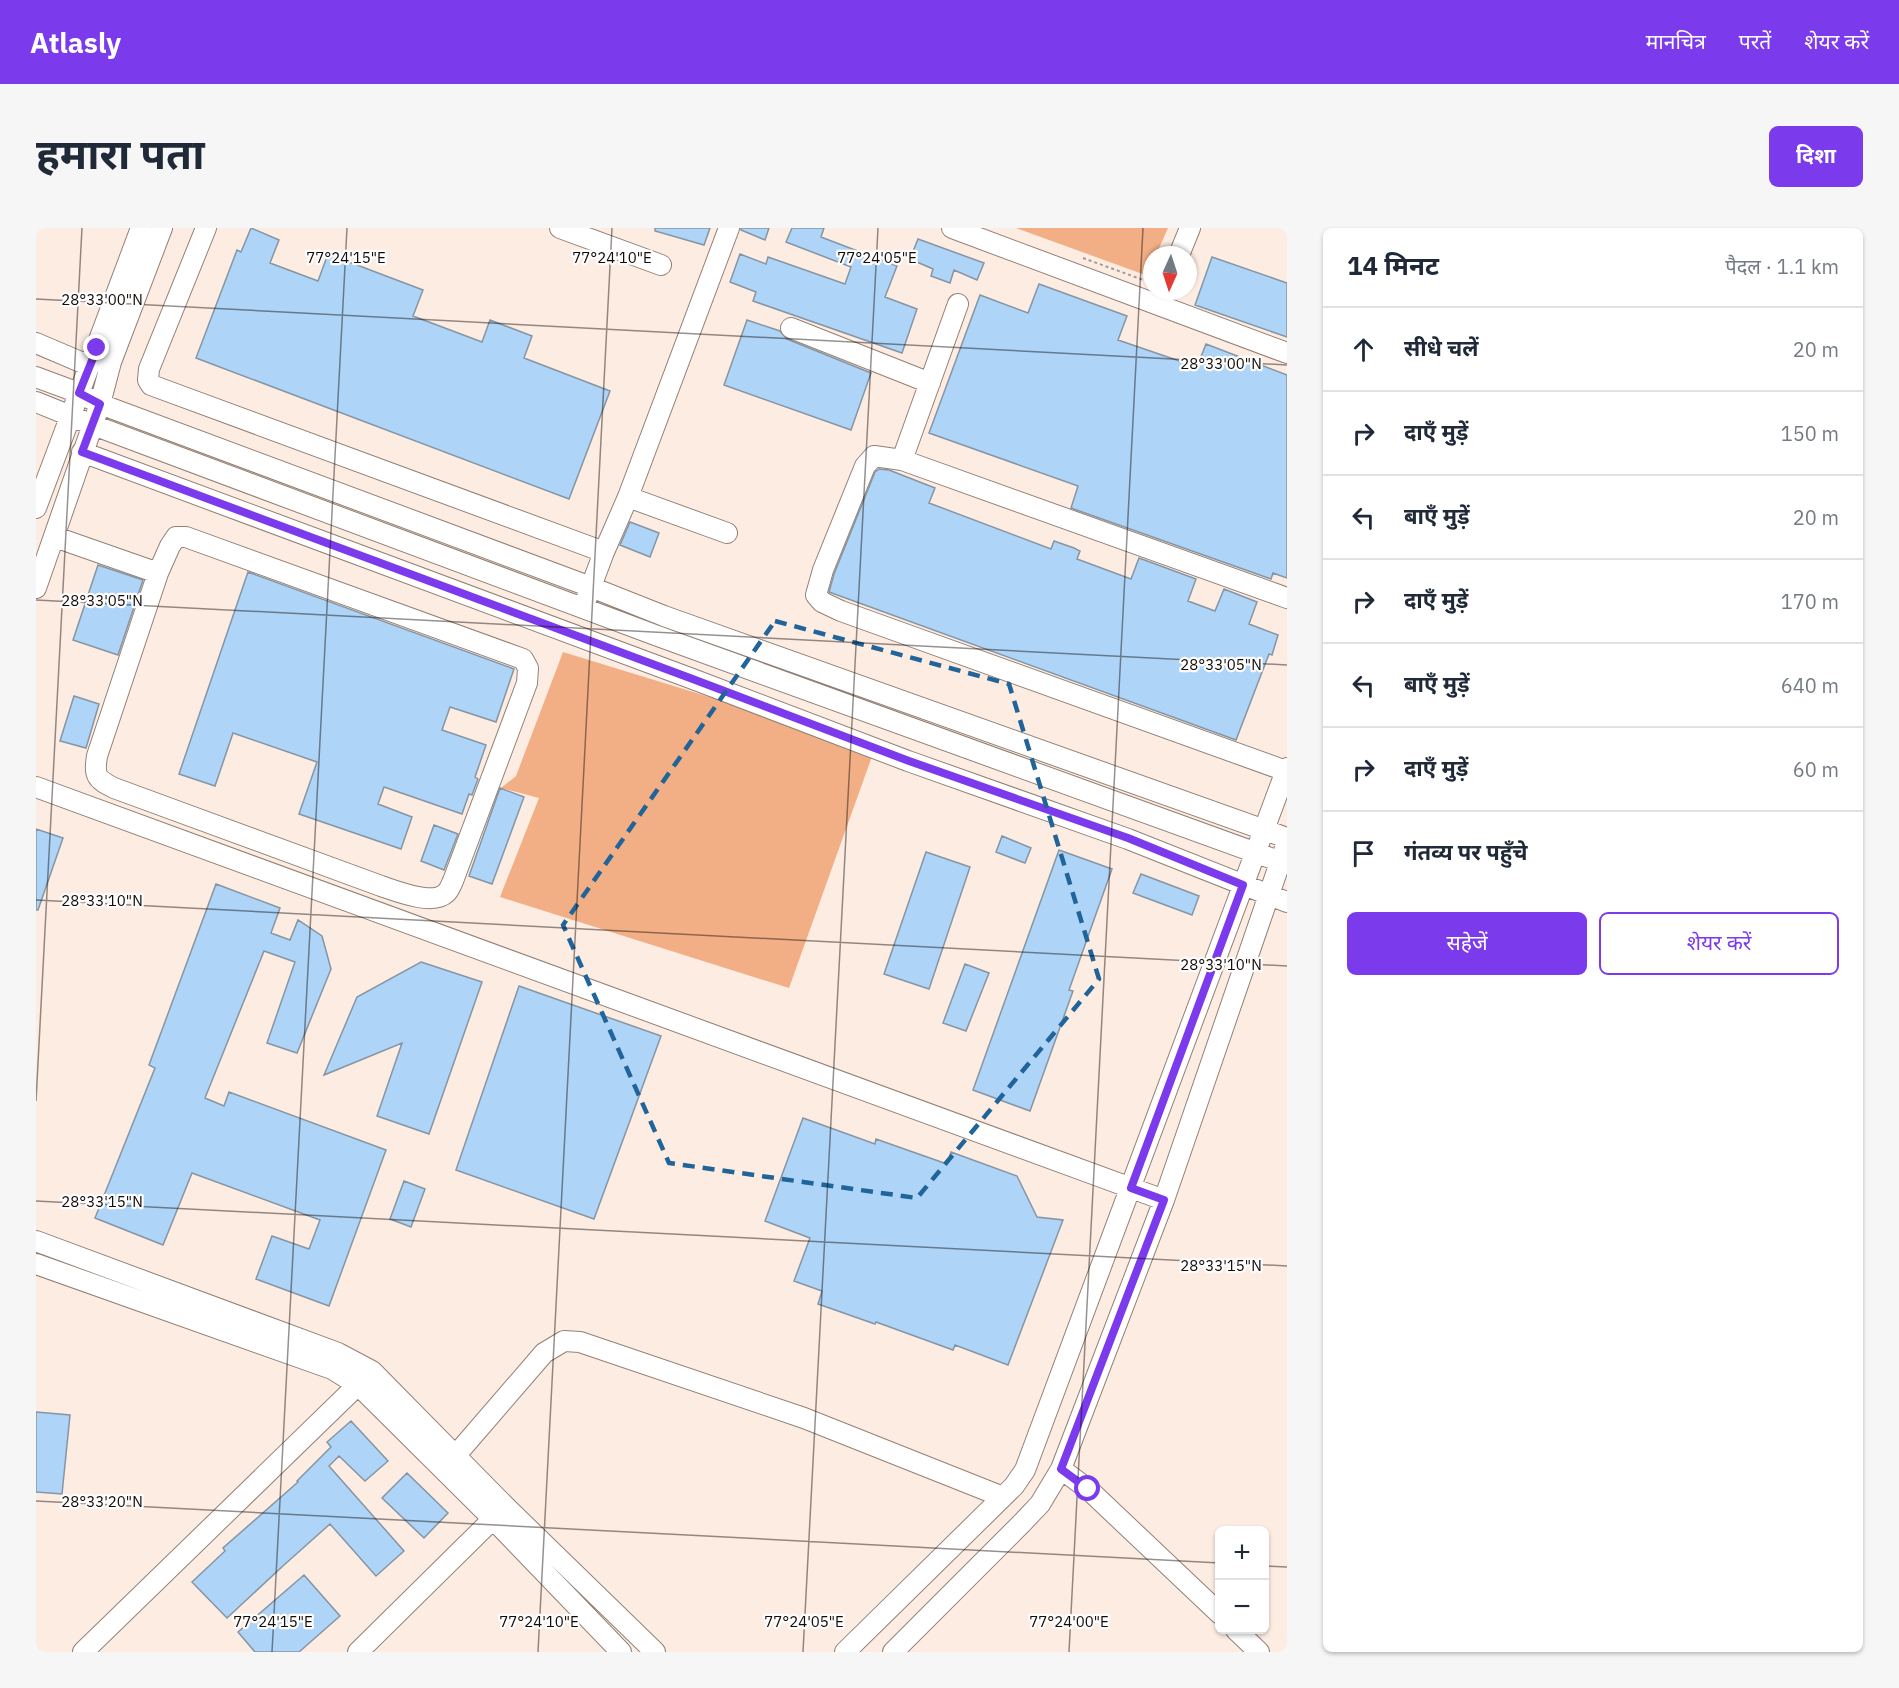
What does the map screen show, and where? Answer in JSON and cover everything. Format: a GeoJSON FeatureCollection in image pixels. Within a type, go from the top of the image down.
{"type":"FeatureCollection","features":[{"type":"Feature","properties":{"kind":"street"},"geometry":{"type":"LineString","coordinates":[[36,508],[141,228]]}},
{"type":"Feature","properties":{"kind":"street"},"geometry":{"type":"LineString","coordinates":[[36,588],[100,404],[111,362],[162,228]]}},
{"type":"Feature","properties":{"kind":"street"},"geometry":{"type":"LineString","coordinates":[[206,228],[149,369],[148,380],[151,385],[604,552]]}},
{"type":"Feature","properties":{"kind":"street"},"geometry":{"type":"LineString","coordinates":[[560,228],[661,265]]}},
{"type":"Feature","properties":{"kind":"street"},"geometry":{"type":"LineString","coordinates":[[584,609],[729,228]]}},
{"type":"Feature","properties":{"kind":"street"},"geometry":{"type":"LineString","coordinates":[[952,228],[1143,292]]}},
{"type":"Feature","properties":{"kind":"street"},"geometry":{"type":"LineString","coordinates":[[1183,246],[1190,228]]}},
{"type":"Feature","properties":{"kind":"street"},"geometry":{"type":"LineString","coordinates":[[1167,300],[1287,353]]}},
{"type":"Feature","properties":{"kind":"street"},"geometry":{"type":"LineString","coordinates":[[902,460],[958,304]]}},
{"type":"Feature","properties":{"kind":"street"},"geometry":{"type":"LineString","coordinates":[[791,328],[930,383]]}},
{"type":"Feature","properties":{"kind":"street"},"geometry":{"type":"LineString","coordinates":[[36,342],[90,366]]}},
{"type":"Feature","properties":{"kind":"street"},"geometry":{"type":"LineString","coordinates":[[36,377],[79,393],[100,404],[675,620],[1287,838]]}},
{"type":"Feature","properties":{"kind":"street"},"geometry":{"type":"LineString","coordinates":[[36,402],[584,609],[1255,851],[1285,856],[1278,898],[1061,1469],[1040,1504],[893,1652]]}},
{"type":"Feature","properties":{"kind":"street"},"geometry":{"type":"LineString","coordinates":[[82,452],[668,669],[909,761],[1128,838],[1278,898]]}},
{"type":"Feature","properties":{"kind":"street"},"geometry":{"type":"LineString","coordinates":[[845,1652],[1014,1486],[1025,1470],[1286,770],[841,611],[822,602],[816,595],[820,579],[865,466],[874,456],[902,460],[1287,597]]}},
{"type":"Feature","properties":{"kind":"street"},"geometry":{"type":"LineString","coordinates":[[628,497],[727,533]]}},
{"type":"Feature","properties":{"kind":"street"},"geometry":{"type":"LineString","coordinates":[[55,537],[158,573]]}},
{"type":"Feature","properties":{"kind":"street"},"geometry":{"type":"LineString","coordinates":[[176,537],[186,537],[523,659],[528,668],[527,683],[453,881],[446,894],[435,898],[415,897],[381,886],[114,788],[99,780],[95,770],[97,756],[158,573],[176,537]]}},
{"type":"Feature","properties":{"kind":"street"},"geometry":{"type":"LineString","coordinates":[[36,787],[1164,1200]]}},
{"type":"Feature","properties":{"kind":"street"},"geometry":{"type":"LineString","coordinates":[[36,1241],[338,1353],[372,1371],[456,1455],[500,1513],[621,1652]]}},
{"type":"Feature","properties":{"kind":"street"},"geometry":{"type":"LineString","coordinates":[[36,1264],[332,1369],[358,1385],[655,1652]]}},
{"type":"Feature","properties":{"kind":"street"},"geometry":{"type":"LineString","coordinates":[[456,1455],[544,1353],[564,1341],[580,1342],[804,1418],[1002,1497]]}},
{"type":"Feature","properties":{"kind":"street"},"geometry":{"type":"LineString","coordinates":[[83,1652],[372,1371]]}},
{"type":"Feature","properties":{"kind":"street"},"geometry":{"type":"LineString","coordinates":[[1061,1469],[1088,1489],[1215,1609]]}},
{"type":"Feature","properties":{"kind":"street"},"geometry":{"type":"LineString","coordinates":[[357,1652],[500,1513]]}},
{"type":"Feature","properties":{"kind":"street"},"geometry":{"type":"LineString","coordinates":[[1241,1634],[1259,1652]]}},
{"type":"Feature","properties":{"kind":"path"},"geometry":{"type":"LineString","coordinates":[[1075,255],[1143,280]]}},
{"type":"Feature","properties":{"kind":"highlighted area"},"geometry":{"type":"Polygon","coordinates":[[[775,621],[1009,684],[1099,979],[917,1198],[669,1163],[563,925],[775,621]]]}},
{"type":"Feature","properties":{"kind":"shaded area"},"geometry":{"type":"Polygon","coordinates":[[[1016,228],[1168,228],[1160,246],[1143,246],[1143,274],[1016,228]]]}},
{"type":"Feature","properties":{"kind":"shaded area"},"geometry":{"type":"Polygon","coordinates":[[[563,652],[875,748],[789,988],[500,897],[539,798],[501,788],[516,776],[563,652]]]}},
{"type":"Feature","properties":{"kind":"building"},"geometry":{"type":"Polygon","coordinates":[[[251,228],[279,240],[270,263],[318,281],[328,254],[423,290],[413,316],[482,342],[490,320],[532,336],[524,358],[610,391],[569,499],[196,358],[237,250],[241,252],[251,228]]]}},
{"type":"Feature","properties":{"kind":"building"},"geometry":{"type":"Polygon","coordinates":[[[655,228],[710,228],[704,245],[655,231],[655,228]]]}},
{"type":"Feature","properties":{"kind":"building"},"geometry":{"type":"Polygon","coordinates":[[[741,228],[769,228],[765,240],[741,228]]]}},
{"type":"Feature","properties":{"kind":"building"},"geometry":{"type":"Polygon","coordinates":[[[792,228],[824,228],[821,237],[897,266],[885,297],[917,309],[902,353],[753,301],[756,292],[730,282],[740,254],[766,264],[768,257],[845,284],[851,267],[786,242],[792,228]]]}},
{"type":"Feature","properties":{"kind":"building"},"geometry":{"type":"Polygon","coordinates":[[[918,239],[984,263],[977,280],[954,270],[950,283],[931,276],[933,269],[910,259],[918,239]]]}},
{"type":"Feature","properties":{"kind":"building"},"geometry":{"type":"Polygon","coordinates":[[[1212,257],[1287,283],[1287,337],[1195,305],[1212,257]]]}},
{"type":"Feature","properties":{"kind":"building"},"geometry":{"type":"Polygon","coordinates":[[[1039,284],[1127,316],[1118,340],[1197,367],[1206,344],[1287,375],[1287,578],[1273,573],[1271,579],[1071,508],[1078,486],[929,433],[980,295],[1028,313],[1039,284]]]}},
{"type":"Feature","properties":{"kind":"building"},"geometry":{"type":"Polygon","coordinates":[[[747,320],[780,331],[787,339],[871,373],[851,430],[724,385],[747,320]]]}},
{"type":"Feature","properties":{"kind":"building"},"geometry":{"type":"Polygon","coordinates":[[[879,469],[889,470],[935,488],[929,503],[1051,549],[1054,541],[1074,548],[1080,551],[1077,559],[1131,579],[1139,558],[1196,579],[1188,601],[1215,611],[1224,589],[1257,602],[1249,624],[1278,635],[1272,655],[1269,654],[1236,740],[829,592],[875,472],[879,469]]]}},
{"type":"Feature","properties":{"kind":"building"},"geometry":{"type":"Polygon","coordinates":[[[630,522],[659,533],[650,557],[620,545],[630,522]]]}},
{"type":"Feature","properties":{"kind":"building"},"geometry":{"type":"Polygon","coordinates":[[[98,565],[143,580],[118,655],[73,640],[98,565]]]}},
{"type":"Feature","properties":{"kind":"building"},"geometry":{"type":"Polygon","coordinates":[[[248,572],[514,669],[496,722],[450,707],[442,730],[486,745],[475,777],[478,779],[472,795],[469,794],[462,814],[384,787],[378,804],[412,817],[401,849],[299,814],[317,762],[233,733],[215,786],[179,774],[248,572]]]}},
{"type":"Feature","properties":{"kind":"building"},"geometry":{"type":"Polygon","coordinates":[[[74,696],[99,704],[86,748],[60,741],[74,696]]]}},
{"type":"Feature","properties":{"kind":"building"},"geometry":{"type":"Polygon","coordinates":[[[500,788],[524,797],[492,884],[469,876],[500,788]]]}},
{"type":"Feature","properties":{"kind":"building"},"geometry":{"type":"Polygon","coordinates":[[[434,825],[458,834],[444,870],[421,861],[434,825]]]}},
{"type":"Feature","properties":{"kind":"building"},"geometry":{"type":"Polygon","coordinates":[[[36,829],[63,838],[38,910],[36,910],[36,829]]]}},
{"type":"Feature","properties":{"kind":"building"},"geometry":{"type":"Polygon","coordinates":[[[1002,836],[1031,848],[1025,863],[996,852],[1002,836]]]}},
{"type":"Feature","properties":{"kind":"building"},"geometry":{"type":"Polygon","coordinates":[[[1059,850],[1112,869],[1069,990],[1073,991],[1030,1111],[973,1090],[1059,850]]]}},
{"type":"Feature","properties":{"kind":"building"},"geometry":{"type":"Polygon","coordinates":[[[926,852],[970,867],[929,989],[884,974],[926,852]]]}},
{"type":"Feature","properties":{"kind":"building"},"geometry":{"type":"Polygon","coordinates":[[[1141,874],[1199,896],[1192,915],[1133,893],[1141,874]]]}},
{"type":"Feature","properties":{"kind":"building"},"geometry":{"type":"Polygon","coordinates":[[[216,884],[280,908],[271,933],[290,940],[298,920],[322,936],[331,969],[297,1053],[267,1043],[295,962],[264,951],[205,1098],[224,1106],[229,1092],[386,1150],[329,1306],[256,1279],[272,1236],[309,1249],[320,1220],[192,1173],[163,1245],[95,1218],[155,1068],[149,1065],[216,884]]]}},
{"type":"Feature","properties":{"kind":"building"},"geometry":{"type":"Polygon","coordinates":[[[421,962],[482,982],[429,1134],[377,1116],[402,1043],[324,1075],[357,997],[421,962]]]}},
{"type":"Feature","properties":{"kind":"building"},"geometry":{"type":"Polygon","coordinates":[[[965,964],[989,973],[966,1031],[943,1023],[965,964]]]}},
{"type":"Feature","properties":{"kind":"building"},"geometry":{"type":"Polygon","coordinates":[[[519,986],[661,1036],[594,1219],[456,1170],[519,986]]]}},
{"type":"Feature","properties":{"kind":"building"},"geometry":{"type":"Polygon","coordinates":[[[803,1118],[875,1144],[876,1139],[947,1164],[951,1152],[1017,1176],[1037,1217],[1063,1220],[1008,1365],[955,1345],[953,1350],[818,1304],[822,1291],[794,1281],[810,1238],[765,1221],[803,1118]]]}},
{"type":"Feature","properties":{"kind":"building"},"geometry":{"type":"Polygon","coordinates":[[[404,1181],[425,1189],[411,1227],[390,1219],[404,1181]]]}},
{"type":"Feature","properties":{"kind":"building"},"geometry":{"type":"Polygon","coordinates":[[[36,1412],[70,1415],[62,1494],[36,1492],[36,1412]]]}},
{"type":"Feature","properties":{"kind":"building"},"geometry":{"type":"Polygon","coordinates":[[[351,1421],[388,1461],[365,1481],[339,1456],[329,1466],[404,1551],[376,1576],[330,1524],[227,1618],[192,1582],[225,1551],[223,1548],[298,1482],[331,1447],[327,1442],[351,1421]]]}},
{"type":"Feature","properties":{"kind":"building"},"geometry":{"type":"Polygon","coordinates":[[[407,1473],[448,1513],[424,1538],[382,1498],[407,1473]]]}},
{"type":"Feature","properties":{"kind":"building"},"geometry":{"type":"Polygon","coordinates":[[[304,1575],[340,1616],[299,1652],[255,1652],[238,1632],[304,1575]]]}},
{"type":"Feature","properties":{"kind":"route"},"geometry":{"type":"LineString","coordinates":[[97,348],[79,393],[100,404],[82,452],[909,761],[1128,838],[1243,885],[1131,1188],[1164,1200],[1061,1469],[1088,1489]]}}]}
